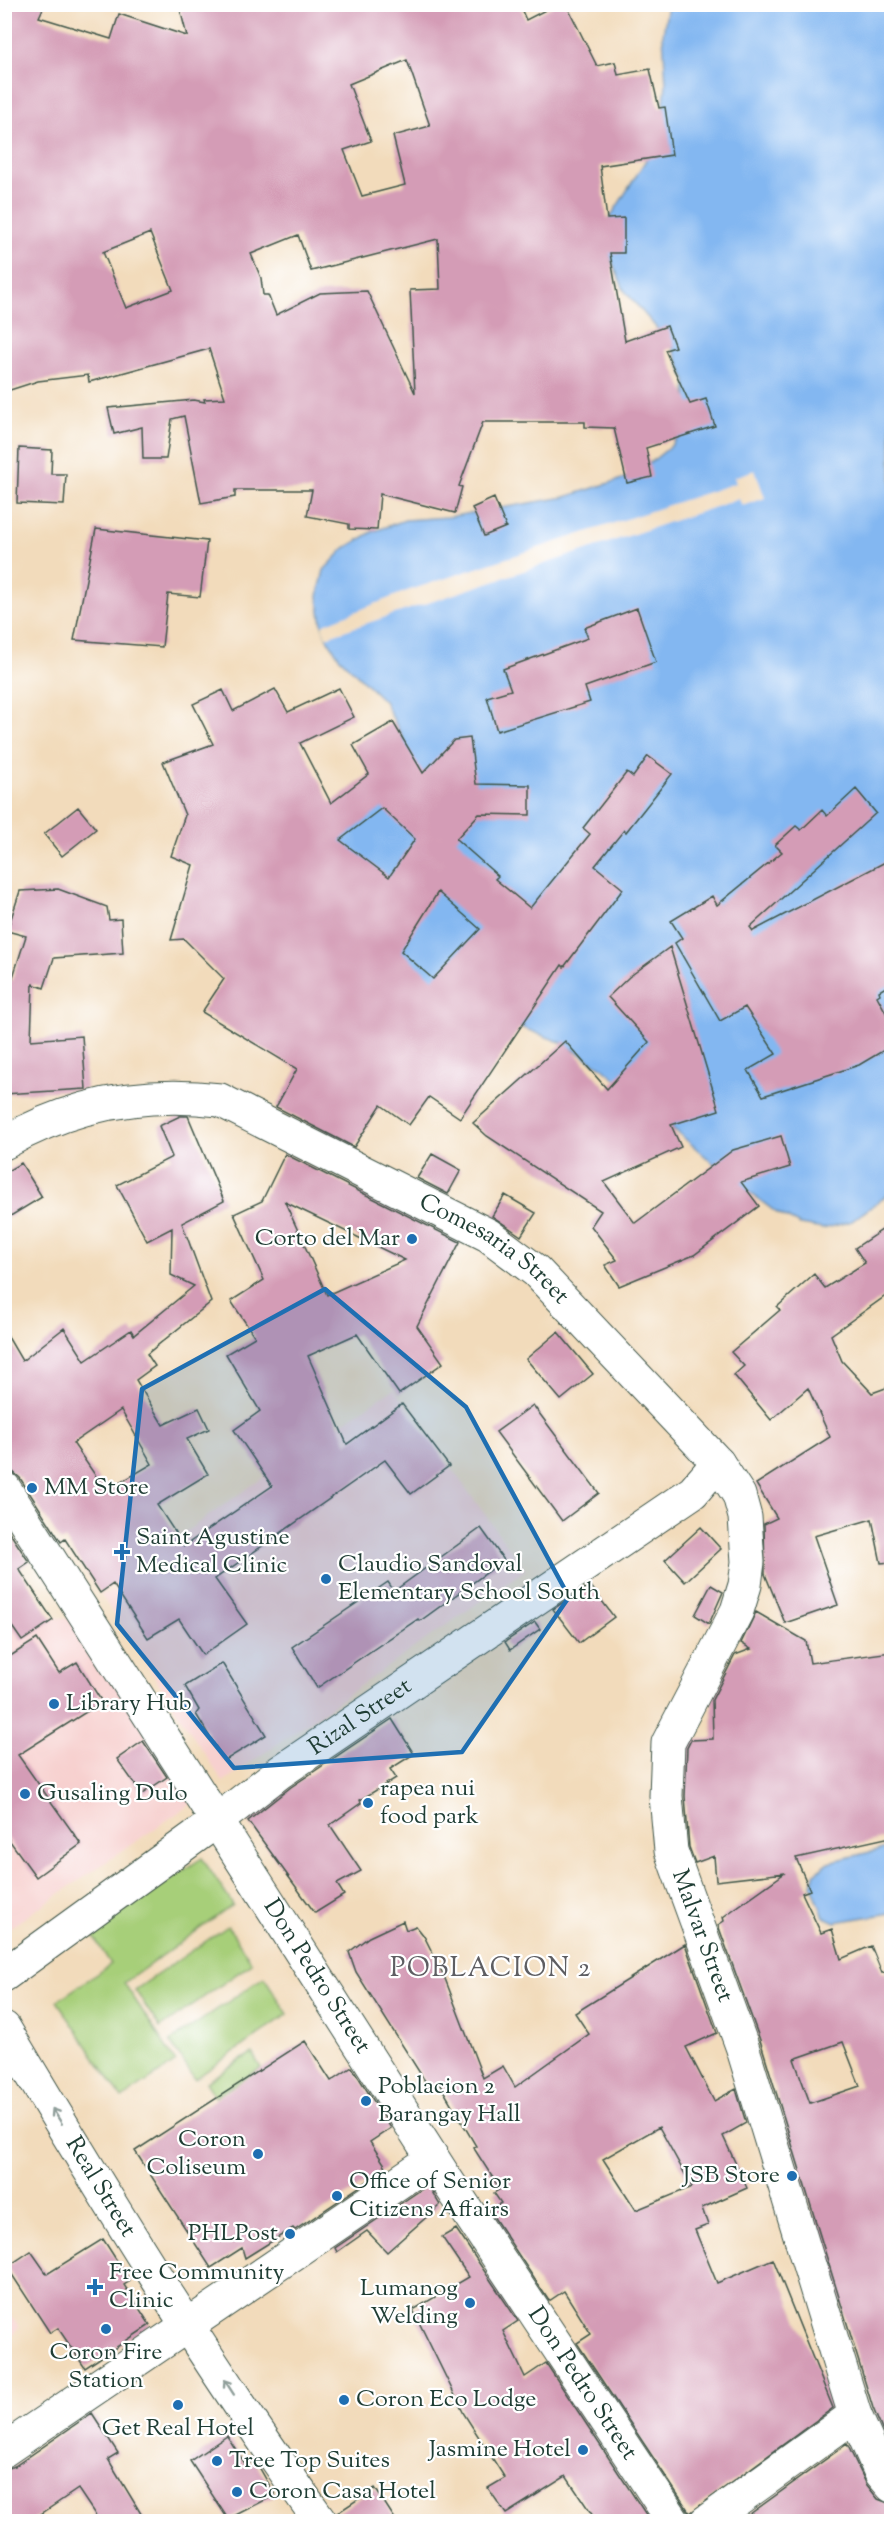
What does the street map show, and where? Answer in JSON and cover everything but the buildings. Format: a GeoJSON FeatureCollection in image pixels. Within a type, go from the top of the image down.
{"type":"FeatureCollection","features":[{"type":"Feature","properties":{"kind":"street","name":"Comesaria Street"},"geometry":{"type":"LineString","coordinates":[[4,1143],[31,1127],[103,1103],[183,1096],[220,1100],[489,1235],[517,1254],[536,1271],[718,1463]]}},
{"type":"Feature","properties":{"kind":"street","name":"Rizal Street"},"geometry":{"type":"LineString","coordinates":[[4,1975],[280,1773],[693,1492],[718,1463]]}},
{"type":"Feature","properties":{"kind":"street","name":"Malvar Street"},"geometry":{"type":"LineString","coordinates":[[718,1463],[739,1495],[745,1517],[748,1563],[745,1585],[737,1611],[668,1743],[666,1796],[670,1851],[746,2056],[855,2415],[881,2473],[891,2486]]}},
{"type":"Feature","properties":{"kind":"street","name":"Don Pedro Street"},"geometry":{"type":"LineString","coordinates":[[4,1488],[433,2159],[674,2522]]}},
{"type":"Feature","properties":{"kind":"street","name":"Real Street"},"geometry":{"type":"LineString","coordinates":[[4,2028],[272,2454],[321,2522]]}},
{"type":"Feature","properties":{"kind":"street"},"geometry":{"type":"LineString","coordinates":[[4,2450],[433,2159]]}},
{"type":"Feature","properties":{"kind":"street"},"geometry":{"type":"LineString","coordinates":[[706,2522],[855,2415]]}},
{"type":"Feature","properties":{"kind":"highlighted area"},"geometry":{"type":"Polygon","coordinates":[[[325,1289],[466,1407],[569,1597],[462,1752],[234,1768],[117,1624],[142,1389],[325,1289]]]}},
{"type":"Feature","properties":{"kind":"shaded area","name":"Claudio Sandoval Elementary School South"},"geometry":{"type":"Polygon","coordinates":[[[394,1389],[525,1570],[223,1782],[101,1595],[123,1588],[154,1554],[328,1432],[394,1389]]]}},
{"type":"Feature","properties":{"kind":"shaded area"},"geometry":{"type":"Polygon","coordinates":[[[5,1612],[84,1621],[198,1799],[5,1931],[5,1612]]]}},
{"type":"Feature","properties":{"kind":"shaded area"},"geometry":{"type":"Polygon","coordinates":[[[4,2305],[19,2327],[5,2345],[4,2345],[4,2305]]]}},
{"type":"Feature","properties":{"kind":"green space"},"geometry":{"type":"Polygon","coordinates":[[[202,1858],[233,1905],[124,1983],[176,2062],[122,2098],[57,2001],[111,1964],[91,1933],[202,1858]]]}},
{"type":"Feature","properties":{"kind":"green space"},"geometry":{"type":"Polygon","coordinates":[[[228,1926],[252,1963],[160,2028],[135,1990],[228,1926]]]}},
{"type":"Feature","properties":{"kind":"green space"},"geometry":{"type":"Polygon","coordinates":[[[264,1977],[288,2014],[195,2079],[170,2042],[264,1977]]]}},
{"type":"Feature","properties":{"kind":"green space"},"geometry":{"type":"Polygon","coordinates":[[[252,2053],[261,2068],[215,2097],[206,2082],[252,2053]]]}},
{"type":"Feature","properties":{"kind":"water"},"geometry":{"type":"Polygon","coordinates":[[[668,5],[891,5],[891,1192],[852,1221],[823,1229],[800,1225],[777,1213],[728,1176],[602,1067],[560,1042],[467,1007],[300,881],[406,753],[403,738],[384,701],[339,657],[326,637],[318,596],[324,570],[345,548],[372,532],[405,520],[448,517],[565,497],[635,475],[671,446],[687,421],[686,381],[672,346],[624,290],[609,254],[608,221],[646,160],[662,122],[666,84],[663,35],[668,5]]]}},
{"type":"Feature","properties":{"kind":"water"},"geometry":{"type":"Polygon","coordinates":[[[891,1847],[891,1913],[835,1922],[824,1917],[812,1886],[814,1874],[829,1862],[891,1847]]]}},
{"type":"Feature","properties":{"kind":"pier"},"geometry":{"type":"Polygon","coordinates":[[[755,470],[765,498],[742,506],[739,499],[326,637],[323,630],[322,625],[407,591],[736,483],[734,477],[755,470]]]}},
{"type":"Feature","properties":{"kind":"place","name":"Corto del Mar"},"geometry":{"type":"Point","coordinates":[412,1239]}},
{"type":"Feature","properties":{"kind":"place","name":"MM Store"},"geometry":{"type":"Point","coordinates":[32,1488]}},
{"type":"Feature","properties":{"kind":"place","name":"Saint Agustine Medical Clinic"},"geometry":{"type":"Point","coordinates":[122,1552]}},
{"type":"Feature","properties":{"kind":"place","name":"Claudio Sandoval Elementary School South"},"geometry":{"type":"Point","coordinates":[326,1579]}},
{"type":"Feature","properties":{"kind":"place","name":"Library Hub"},"geometry":{"type":"Point","coordinates":[54,1704]}},
{"type":"Feature","properties":{"kind":"place","name":"Gusaling Dulo"},"geometry":{"type":"Point","coordinates":[25,1794]}},
{"type":"Feature","properties":{"kind":"place","name":"rapea nui food park"},"geometry":{"type":"Point","coordinates":[368,1803]}},
{"type":"Feature","properties":{"kind":"place","name":"Poblacion 2 Barangay Hall"},"geometry":{"type":"Point","coordinates":[366,2101]}},
{"type":"Feature","properties":{"kind":"place","name":"Coron Coliseum"},"geometry":{"type":"Point","coordinates":[258,2154]}},
{"type":"Feature","properties":{"kind":"place","name":"JSB Store"},"geometry":{"type":"Point","coordinates":[792,2176]}},
{"type":"Feature","properties":{"kind":"place","name":"Office of Senior Citizens Affairs"},"geometry":{"type":"Point","coordinates":[337,2196]}},
{"type":"Feature","properties":{"kind":"place","name":"PHLPost"},"geometry":{"type":"Point","coordinates":[290,2234]}},
{"type":"Feature","properties":{"kind":"place","name":"Free Community Clinic"},"geometry":{"type":"Point","coordinates":[95,2287]}},
{"type":"Feature","properties":{"kind":"place","name":"Lumanog Welding"},"geometry":{"type":"Point","coordinates":[470,2303]}},
{"type":"Feature","properties":{"kind":"place","name":"Coron Fire Station"},"geometry":{"type":"Point","coordinates":[106,2329]}},
{"type":"Feature","properties":{"kind":"place","name":"Coron Eco Lodge"},"geometry":{"type":"Point","coordinates":[344,2400]}},
{"type":"Feature","properties":{"kind":"place","name":"Get Real Hotel"},"geometry":{"type":"Point","coordinates":[178,2405]}},
{"type":"Feature","properties":{"kind":"place","name":"Jasmine Hotel"},"geometry":{"type":"Point","coordinates":[583,2450]}},
{"type":"Feature","properties":{"kind":"place","name":"Tree Top Suites"},"geometry":{"type":"Point","coordinates":[217,2461]}},
{"type":"Feature","properties":{"kind":"place","name":"Coron Casa Hotel"},"geometry":{"type":"Point","coordinates":[237,2492]}},
{"type":"Feature","properties":{"kind":"district","name":"POBLACION 2"},"geometry":{"type":"Point","coordinates":[491,1969]}}]}
